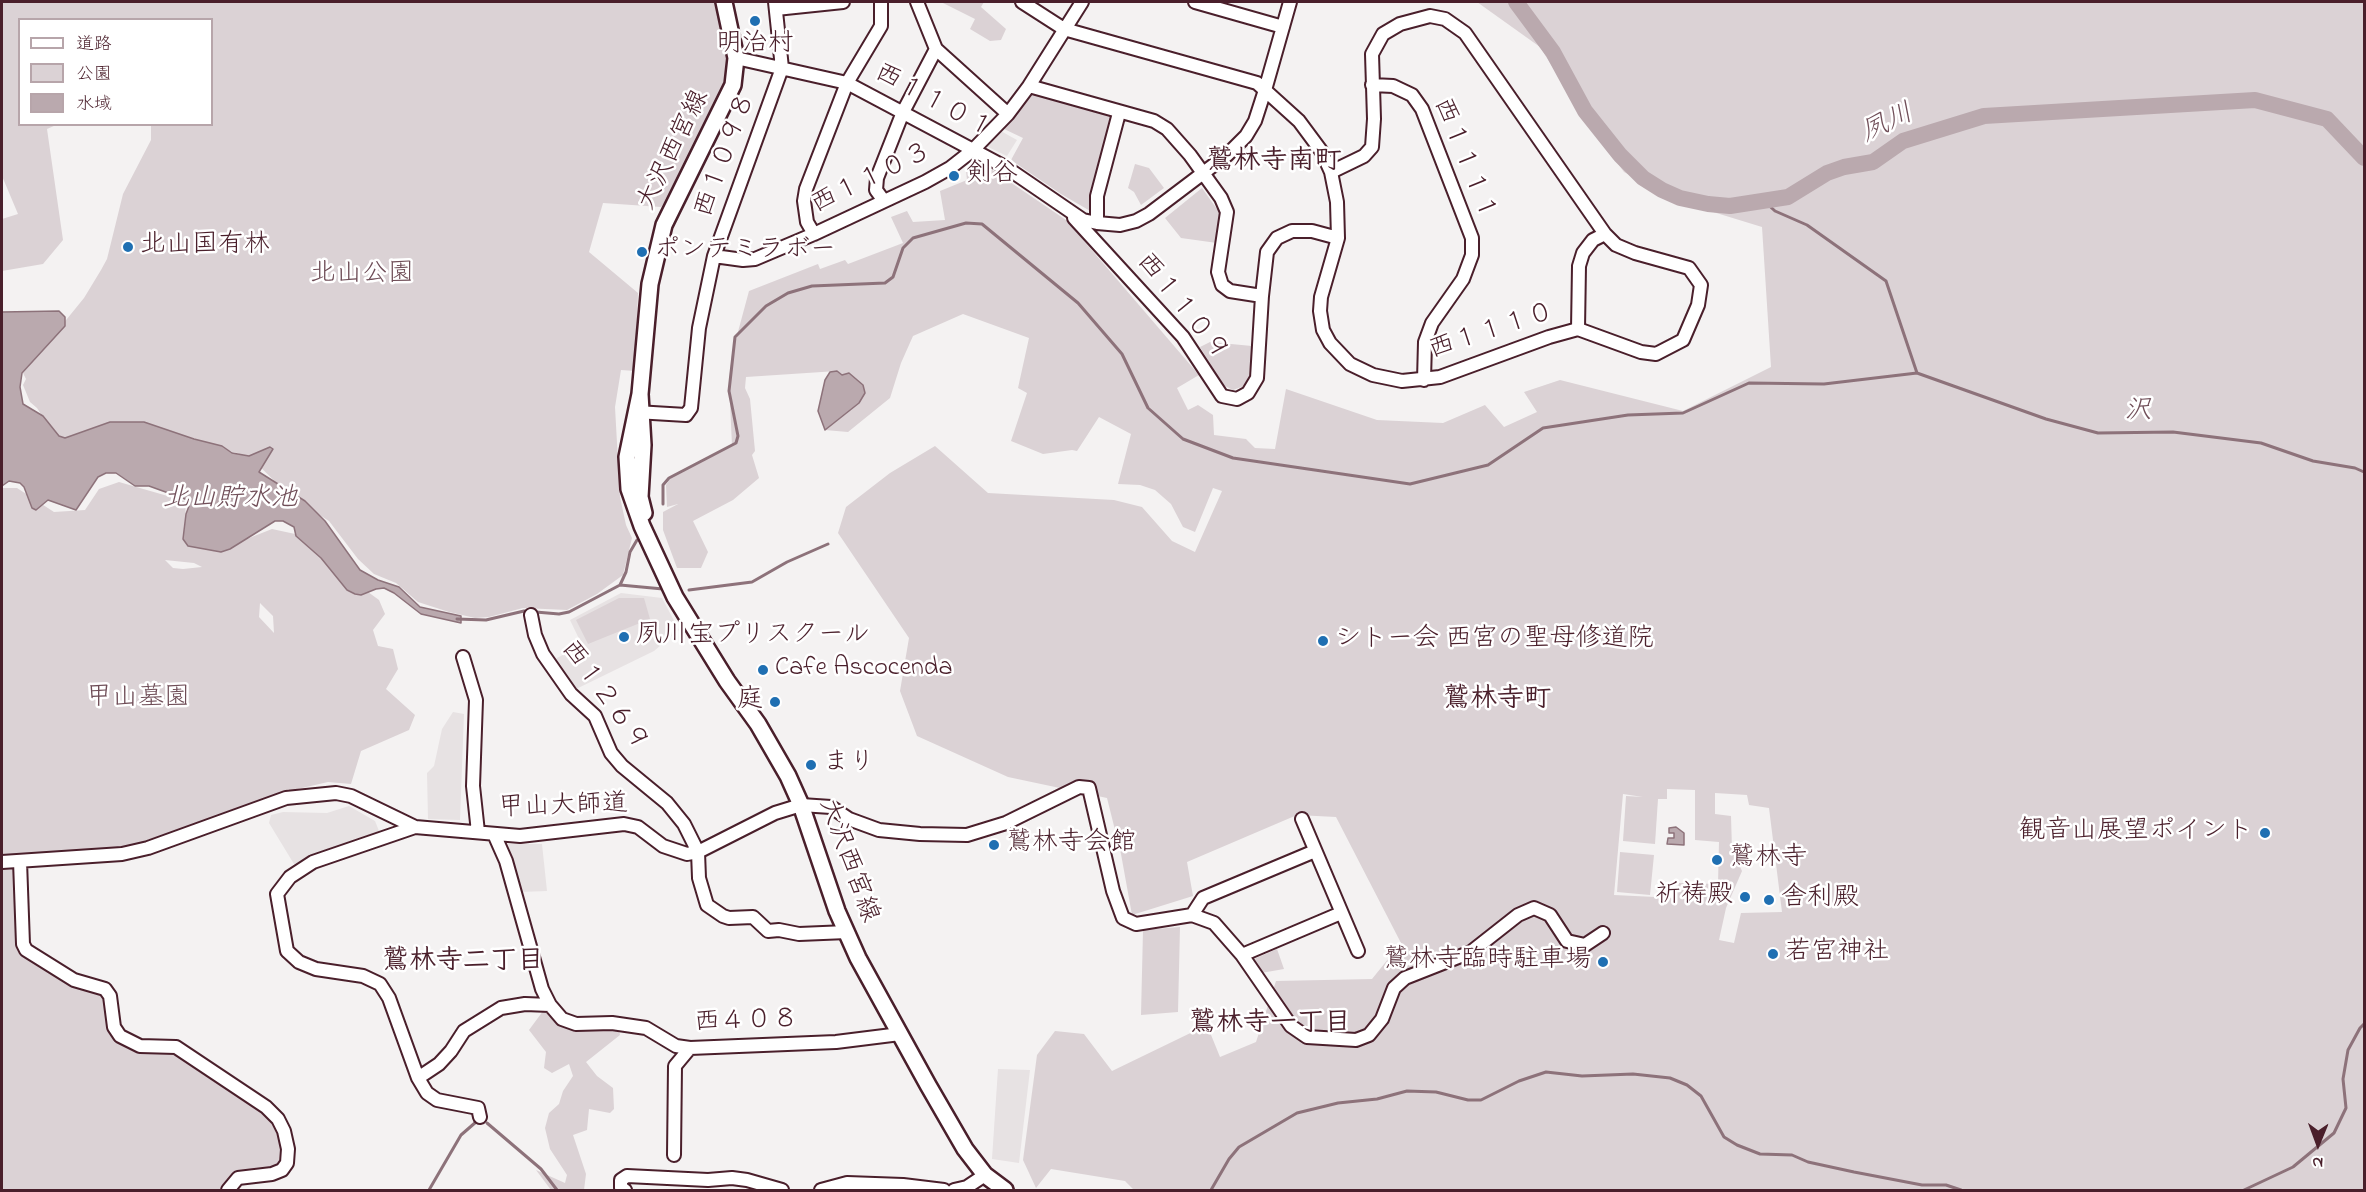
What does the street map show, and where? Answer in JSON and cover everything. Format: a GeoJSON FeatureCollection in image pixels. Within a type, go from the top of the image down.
{"type":"FeatureCollection","features":[{"type":"Feature","properties":{"kind":"main road","name":"大沢西宮線"},"geometry":{"type":"LineString","coordinates":[[724,2],[736,58],[734,79],[729,96],[664,225],[650,284],[638,412],[627,457],[629,489],[633,506],[675,597],[727,681],[758,724],[788,776],[801,805],[837,911],[900,1034],[965,1149],[985,1175],[1005,1191]]}},
{"type":"Feature","properties":{"kind":"street"},"geometry":{"type":"LineString","coordinates":[[776,5],[843,2]]}},
{"type":"Feature","properties":{"kind":"street"},"geometry":{"type":"LineString","coordinates":[[814,234],[807,222],[804,201],[806,189],[847,83],[881,26],[881,2]]}},
{"type":"Feature","properties":{"kind":"street"},"geometry":{"type":"LineString","coordinates":[[917,2],[936,50],[1008,114]]}},
{"type":"Feature","properties":{"kind":"street","name":"西１１１０"},"geometry":{"type":"LineString","coordinates":[[1023,2],[1064,29],[1257,83],[1311,134],[1331,172],[1337,202],[1338,238],[1320,311],[1323,330],[1330,343],[1350,364],[1373,375],[1401,381],[1440,377],[1549,337],[1578,329],[1641,352],[1656,354],[1683,340],[1698,305],[1701,285],[1689,268],[1635,253],[1616,244],[1605,234],[1465,33],[1445,19],[1430,16],[1400,24],[1383,34],[1372,54],[1374,119],[1372,147],[1364,156],[1331,172]]}},
{"type":"Feature","properties":{"kind":"street","name":"西１１０３"},"geometry":{"type":"LineString","coordinates":[[714,256],[749,260],[814,234],[938,176],[973,150],[1008,114],[1029,86],[1082,2]]}},
{"type":"Feature","properties":{"kind":"street"},"geometry":{"type":"LineString","coordinates":[[1195,2],[1283,27]]}},
{"type":"Feature","properties":{"kind":"street","name":"西１１０１"},"geometry":{"type":"LineString","coordinates":[[736,58],[847,83],[1007,168],[1083,220],[1120,225],[1144,218],[1203,174],[1246,136],[1255,121],[1290,2]]}},
{"type":"Feature","properties":{"kind":"street","name":"西１０９８"},"geometry":{"type":"LineString","coordinates":[[638,412],[686,415],[691,408],[699,328],[714,256],[782,68],[776,5]]}},
{"type":"Feature","properties":{"kind":"street"},"geometry":{"type":"LineString","coordinates":[[884,201],[876,190],[877,178],[903,112],[936,50]]}},
{"type":"Feature","properties":{"kind":"street","name":"西１１１１"},"geometry":{"type":"LineString","coordinates":[[1372,85],[1393,86],[1412,95],[1422,109],[1472,238],[1472,255],[1463,279],[1432,323],[1425,342],[1424,380]]}},
{"type":"Feature","properties":{"kind":"street"},"geometry":{"type":"LineString","coordinates":[[1029,86],[1154,121],[1167,129],[1190,155],[1221,198],[1227,212],[1218,272],[1222,285],[1230,291],[1262,296],[1267,252],[1277,238],[1293,231],[1312,231],[1338,238]]}},
{"type":"Feature","properties":{"kind":"street"},"geometry":{"type":"LineString","coordinates":[[1097,223],[1097,196],[1119,113]]}},
{"type":"Feature","properties":{"kind":"street","name":"西１１０９"},"geometry":{"type":"LineString","coordinates":[[1065,208],[1183,337],[1222,396],[1237,399],[1248,393],[1257,378],[1262,296]]}},
{"type":"Feature","properties":{"kind":"street"},"geometry":{"type":"LineString","coordinates":[[1578,329],[1579,266],[1583,253],[1593,240],[1605,234]]}},
{"type":"Feature","properties":{"kind":"street","name":"西１２６９"},"geometry":{"type":"LineString","coordinates":[[531,615],[535,635],[543,654],[571,694],[595,716],[611,753],[622,766],[667,803],[684,824],[698,852]]}},
{"type":"Feature","properties":{"kind":"street"},"geometry":{"type":"LineString","coordinates":[[462,657],[476,700],[473,786],[478,832]]}},
{"type":"Feature","properties":{"kind":"street"},"geometry":{"type":"LineString","coordinates":[[847,932],[799,934],[779,930],[768,931],[753,917],[723,916],[707,905],[699,878],[698,852],[775,813],[801,805],[831,807],[849,819],[879,830],[967,835],[1006,822],[1079,786],[1089,788],[1113,891],[1123,918],[1136,924],[1192,915],[1214,923],[1242,955],[1291,1026],[1307,1037],[1356,1040],[1369,1035],[1382,1019],[1394,988],[1405,978],[1471,952],[1518,915],[1534,909],[1550,915],[1567,941],[1585,945],[1603,933]]}},
{"type":"Feature","properties":{"kind":"street","name":"甲山大師道"},"geometry":{"type":"LineString","coordinates":[[2,862],[122,855],[148,848],[286,798],[336,793],[351,796],[415,827],[520,836],[624,824],[638,827],[673,851],[687,854],[698,852]]}},
{"type":"Feature","properties":{"kind":"street"},"geometry":{"type":"LineString","coordinates":[[1302,819],[1358,951]]}},
{"type":"Feature","properties":{"kind":"street"},"geometry":{"type":"LineString","coordinates":[[415,827],[313,862],[290,877],[277,894],[287,951],[300,962],[316,969],[363,976],[380,984],[389,998],[418,1078],[427,1093],[437,1100],[478,1108],[480,1117]]}},
{"type":"Feature","properties":{"kind":"street"},"geometry":{"type":"LineString","coordinates":[[418,1078],[439,1064],[452,1051],[464,1031],[488,1015],[501,1008],[525,1004],[550,1005],[542,989],[506,861],[494,834]]}},
{"type":"Feature","properties":{"kind":"street"},"geometry":{"type":"LineString","coordinates":[[1192,915],[1203,898],[1316,851]]}},
{"type":"Feature","properties":{"kind":"street"},"geometry":{"type":"LineString","coordinates":[[20,861],[23,944],[26,950],[74,980],[105,989],[110,996],[114,1027],[120,1036],[140,1046],[176,1047],[266,1107],[278,1119],[284,1131],[288,1149],[287,1163],[282,1170],[272,1174],[238,1178],[228,1191]]}},
{"type":"Feature","properties":{"kind":"street"},"geometry":{"type":"LineString","coordinates":[[1242,955],[1341,913]]}},
{"type":"Feature","properties":{"kind":"street","name":"西４０８"},"geometry":{"type":"LineString","coordinates":[[550,1005],[562,1019],[576,1024],[612,1023],[646,1028],[676,1046],[690,1048],[836,1042],[900,1034]]}},
{"type":"Feature","properties":{"kind":"street"},"geometry":{"type":"LineString","coordinates":[[674,1155],[675,1066],[690,1048]]}},
{"type":"Feature","properties":{"kind":"street"},"geometry":{"type":"LineString","coordinates":[[954,1191],[967,1187],[985,1175]]}},
{"type":"Feature","properties":{"kind":"street"},"geometry":{"type":"LineString","coordinates":[[625,1191],[621,1188],[621,1180],[627,1176],[708,1180],[732,1178],[783,1191]]}},
{"type":"Feature","properties":{"kind":"street"},"geometry":{"type":"LineString","coordinates":[[821,1191],[847,1183],[944,1191]]}},
{"type":"Feature","properties":{"kind":"shaded area"},"geometry":{"type":"Polygon","coordinates":[[[999,130],[1017,140],[1007,156],[984,145],[999,130]]]}},
{"type":"Feature","properties":{"kind":"shaded area","name":"夙川宝プリスクール"},"geometry":{"type":"Polygon","coordinates":[[[621,593],[662,598],[679,630],[654,651],[572,691],[553,660],[582,645],[570,620],[621,593]]]}},
{"type":"Feature","properties":{"kind":"shaded area"},"geometry":{"type":"Polygon","coordinates":[[[453,712],[464,714],[460,820],[428,819],[427,773],[434,766],[442,729],[453,712]]]}},
{"type":"Feature","properties":{"kind":"shaded area"},"geometry":{"type":"Polygon","coordinates":[[[349,806],[375,821],[379,831],[294,864],[269,823],[271,815],[283,812],[327,813],[349,806]]]}},
{"type":"Feature","properties":{"kind":"shaded area"},"geometry":{"type":"Polygon","coordinates":[[[508,844],[542,844],[547,891],[520,892],[508,844]]]}},
{"type":"Feature","properties":{"kind":"shaded area"},"geometry":{"type":"Polygon","coordinates":[[[998,1069],[1030,1070],[1019,1163],[992,1159],[998,1069]]]}},
{"type":"Feature","properties":{"kind":"green space","name":"北山公園"},"geometry":{"type":"Polygon","coordinates":[[[2,2],[715,2],[730,59],[718,103],[692,164],[661,207],[603,203],[589,252],[638,293],[635,371],[621,370],[615,407],[620,497],[626,525],[632,538],[623,575],[597,594],[567,610],[523,608],[489,617],[475,618],[449,612],[418,602],[396,583],[374,574],[358,559],[329,521],[290,496],[254,461],[237,453],[157,435],[59,442],[37,408],[30,402],[23,385],[26,379],[23,373],[84,298],[107,259],[123,194],[151,140],[151,126],[213,126],[213,18],[18,18],[18,126],[54,126],[47,129],[63,240],[43,264],[2,271],[2,219],[18,214],[2,176],[2,2]]]}},
{"type":"Feature","properties":{"kind":"green space"},"geometry":{"type":"Polygon","coordinates":[[[941,2],[984,2],[981,7],[1006,29],[1001,40],[990,41],[970,29],[975,19],[941,2]]]}},
{"type":"Feature","properties":{"kind":"green space"},"geometry":{"type":"Polygon","coordinates":[[[1477,2],[2364,2],[2364,1190],[1134,1190],[1125,1181],[1051,1169],[1036,1188],[1023,1160],[1037,1055],[1055,1031],[1084,1034],[1112,1071],[1207,1025],[1220,1057],[1256,1042],[1276,981],[1372,979],[1401,943],[1336,817],[1297,815],[1187,862],[1193,896],[1132,915],[1121,854],[1107,798],[1008,777],[917,736],[900,691],[909,638],[838,533],[846,507],[890,473],[935,446],[988,493],[1114,500],[1142,507],[1172,541],[1195,552],[1222,491],[1213,488],[1195,532],[1183,527],[1171,504],[1155,490],[1140,485],[1118,484],[1131,434],[1099,417],[1077,451],[1043,454],[1011,441],[1027,393],[1018,388],[1029,338],[963,314],[913,336],[901,363],[890,398],[848,432],[825,430],[859,403],[842,375],[837,371],[746,377],[745,388],[750,399],[755,451],[752,455],[759,478],[733,500],[693,521],[708,552],[701,568],[677,568],[663,530],[663,512],[678,504],[667,507],[666,485],[672,476],[732,446],[729,380],[732,354],[749,291],[818,264],[820,269],[845,260],[848,264],[903,243],[891,217],[907,211],[913,222],[945,220],[940,191],[967,180],[966,170],[979,161],[1066,220],[1199,375],[1177,388],[1188,410],[1198,405],[1213,415],[1214,435],[1246,439],[1255,448],[1275,449],[1286,389],[1377,420],[1443,423],[1485,405],[1504,427],[1537,412],[1524,392],[1560,380],[1683,411],[1771,367],[1762,227],[1674,200],[1624,172],[1587,122],[1540,47],[1477,2]],[[1667,789],[1667,799],[1658,799],[1655,844],[1623,841],[1626,796],[1643,797],[1623,794],[1614,895],[1676,898],[1679,883],[1718,884],[1719,842],[1695,840],[1695,790],[1667,789]],[[1715,793],[1715,814],[1731,816],[1732,850],[1742,871],[1726,908],[1719,940],[1734,943],[1741,913],[1782,912],[1769,808],[1749,805],[1747,795],[1715,793]]]}},
{"type":"Feature","properties":{"kind":"green space"},"geometry":{"type":"Polygon","coordinates":[[[1031,94],[1108,115],[1112,120],[1092,212],[1011,160],[1023,138],[1002,128],[1031,94]]]}},
{"type":"Feature","properties":{"kind":"green space"},"geometry":{"type":"Polygon","coordinates":[[[1135,164],[1149,168],[1164,188],[1141,205],[1134,192],[1128,188],[1135,164]]]}},
{"type":"Feature","properties":{"kind":"green space"},"geometry":{"type":"Polygon","coordinates":[[[1202,188],[1219,212],[1217,243],[1181,238],[1165,218],[1202,188]]]}},
{"type":"Feature","properties":{"kind":"green space"},"geometry":{"type":"Polygon","coordinates":[[[1210,342],[1252,346],[1249,378],[1244,386],[1233,390],[1223,385],[1200,347],[1210,342]]]}},
{"type":"Feature","properties":{"kind":"green space","name":"甲山墓園"},"geometry":{"type":"Polygon","coordinates":[[[119,482],[185,501],[187,537],[219,550],[272,529],[309,537],[331,565],[379,600],[385,614],[373,630],[378,646],[393,649],[398,669],[386,689],[415,715],[409,730],[361,751],[351,784],[328,782],[289,791],[289,789],[262,801],[121,849],[2,856],[2,488],[17,488],[54,512],[85,510],[99,489],[119,482]],[[165,560],[173,568],[202,567],[194,563],[165,560]],[[260,603],[259,617],[274,633],[273,616],[260,603]]]}},
{"type":"Feature","properties":{"kind":"green space"},"geometry":{"type":"Polygon","coordinates":[[[619,598],[644,598],[650,619],[588,644],[576,620],[619,598]]]}},
{"type":"Feature","properties":{"kind":"green space"},"geometry":{"type":"Polygon","coordinates":[[[1620,852],[1654,855],[1650,895],[1617,892],[1620,852]]]}},
{"type":"Feature","properties":{"kind":"green space"},"geometry":{"type":"Polygon","coordinates":[[[17,866],[20,945],[103,992],[118,1037],[176,1052],[264,1109],[274,1121],[285,1149],[280,1168],[224,1190],[2,1190],[2,867],[17,866]]]}},
{"type":"Feature","properties":{"kind":"green space"},"geometry":{"type":"Polygon","coordinates":[[[1180,927],[1178,1012],[1141,1015],[1143,930],[1180,927]]]}},
{"type":"Feature","properties":{"kind":"green space"},"geometry":{"type":"Polygon","coordinates":[[[1277,949],[1284,969],[1261,973],[1254,959],[1277,949]]]}},
{"type":"Feature","properties":{"kind":"green space"},"geometry":{"type":"Polygon","coordinates":[[[546,1007],[564,1027],[574,1029],[618,1024],[620,1035],[586,1062],[597,1076],[613,1088],[614,1109],[610,1113],[589,1109],[587,1130],[573,1135],[586,1174],[584,1190],[551,1190],[536,1170],[565,1183],[567,1175],[550,1149],[545,1128],[549,1113],[559,1104],[563,1091],[573,1076],[569,1064],[552,1073],[544,1068],[546,1052],[529,1030],[546,1007]]]}},
{"type":"Feature","properties":{"kind":"water","name":"北山貯水池"},"geometry":{"type":"Polygon","coordinates":[[[59,311],[65,317],[65,326],[22,373],[20,387],[23,404],[43,416],[59,436],[65,438],[110,422],[144,422],[222,446],[232,453],[249,456],[270,447],[273,449],[259,472],[305,501],[325,521],[360,570],[378,580],[399,587],[420,607],[461,616],[461,623],[421,614],[384,588],[361,595],[347,590],[321,558],[296,536],[294,527],[283,521],[275,521],[230,549],[221,552],[188,546],[183,539],[189,506],[185,499],[149,486],[135,486],[116,473],[106,473],[98,477],[76,510],[48,500],[36,510],[32,508],[24,487],[20,483],[9,481],[2,486],[2,312],[59,311]]]}},
{"type":"Feature","properties":{"kind":"water"},"geometry":{"type":"Polygon","coordinates":[[[837,371],[842,375],[849,373],[863,385],[865,393],[859,403],[825,430],[818,411],[825,380],[830,372],[837,371]]]}},
{"type":"Feature","properties":{"kind":"water"},"geometry":{"type":"Polygon","coordinates":[[[1676,827],[1684,833],[1684,845],[1667,844],[1668,838],[1674,838],[1674,833],[1669,833],[1669,828],[1676,827]]]}},
{"type":"Feature","properties":{"kind":"waterway","name":"夙川"},"geometry":{"type":"LineString","coordinates":[[1516,2],[1553,52],[1585,111],[1620,155],[1643,178],[1662,190],[1680,198],[1708,204],[1730,206],[1788,197],[1827,173],[1844,167],[1873,162],[1903,141],[1984,116],[2255,100],[2327,119],[2364,158]]}},
{"type":"Feature","properties":{"kind":"waterway","name":"沢"},"geometry":{"type":"LineString","coordinates":[[1764,201],[1775,211],[1807,225],[1886,281],[1917,373]]}},
{"type":"Feature","properties":{"kind":"waterway"},"geometry":{"type":"LineString","coordinates":[[663,504],[663,485],[669,478],[736,443],[738,436],[729,391],[735,337],[766,306],[788,293],[812,286],[885,283],[893,277],[903,248],[913,238],[966,223],[982,224],[1078,303],[1122,354],[1148,408],[1183,439],[1233,458],[1410,484],[1488,465],[1543,428],[1628,415],[1683,413],[1749,383],[1824,384],[1917,373],[2046,419],[2098,433],[2173,432],[2261,443],[2313,461],[2355,468],[2364,472]]}},
{"type":"Feature","properties":{"kind":"waterway"},"geometry":{"type":"LineString","coordinates":[[620,585],[626,572],[630,552],[637,540]]}},
{"type":"Feature","properties":{"kind":"waterway"},"geometry":{"type":"LineString","coordinates":[[689,590],[752,582],[787,562],[828,544]]}},
{"type":"Feature","properties":{"kind":"waterway"},"geometry":{"type":"LineString","coordinates":[[457,619],[486,620],[524,611],[559,614],[569,612],[620,585],[663,589]]}},
{"type":"Feature","properties":{"kind":"waterway"},"geometry":{"type":"LineString","coordinates":[[2244,1190],[2293,1167],[2334,1133],[2346,1108],[2343,1079],[2348,1050],[2364,1024]]}},
{"type":"Feature","properties":{"kind":"waterway"},"geometry":{"type":"LineString","coordinates":[[1211,1190],[1229,1159],[1239,1147],[1297,1113],[1338,1103],[1377,1099],[1407,1091],[1436,1092],[1468,1100],[1481,1100],[1519,1081],[1546,1072],[1582,1076],[1633,1074],[1670,1078],[1687,1085],[1701,1096],[1724,1137],[1760,1154],[1792,1155],[1808,1162],[1854,1172],[1922,1185],[1946,1185],[1961,1190]]}},
{"type":"Feature","properties":{"kind":"waterway"},"geometry":{"type":"LineString","coordinates":[[429,1190],[461,1135],[476,1122]]}},
{"type":"Feature","properties":{"kind":"waterway"},"geometry":{"type":"LineString","coordinates":[[487,1123],[541,1169],[557,1190]]}},
{"type":"Feature","properties":{"kind":"place","name":"明治村"},"geometry":{"type":"Point","coordinates":[755,21]}},
{"type":"Feature","properties":{"kind":"place","name":"剣谷"},"geometry":{"type":"Point","coordinates":[954,176]}},
{"type":"Feature","properties":{"kind":"place","name":"北山国有林"},"geometry":{"type":"Point","coordinates":[128,247]}},
{"type":"Feature","properties":{"kind":"place","name":"ポンテミラボー"},"geometry":{"type":"Point","coordinates":[642,252]}},
{"type":"Feature","properties":{"kind":"place","name":"夙川宝プリスクール"},"geometry":{"type":"Point","coordinates":[624,637]}},
{"type":"Feature","properties":{"kind":"place","name":"シトー会 西宮の聖母修道院"},"geometry":{"type":"Point","coordinates":[1323,641]}},
{"type":"Feature","properties":{"kind":"place","name":"Cafe Ascocenda"},"geometry":{"type":"Point","coordinates":[763,670]}},
{"type":"Feature","properties":{"kind":"place","name":"庭"},"geometry":{"type":"Point","coordinates":[775,702]}},
{"type":"Feature","properties":{"kind":"place","name":"まり"},"geometry":{"type":"Point","coordinates":[811,765]}},
{"type":"Feature","properties":{"kind":"place","name":"観音山展望ポイント"},"geometry":{"type":"Point","coordinates":[2265,833]}},
{"type":"Feature","properties":{"kind":"place","name":"鷲林寺会館"},"geometry":{"type":"Point","coordinates":[994,845]}},
{"type":"Feature","properties":{"kind":"place","name":"鷲林寺"},"geometry":{"type":"Point","coordinates":[1717,860]}},
{"type":"Feature","properties":{"kind":"place","name":"祈祷殿"},"geometry":{"type":"Point","coordinates":[1745,897]}},
{"type":"Feature","properties":{"kind":"place","name":"舎利殿"},"geometry":{"type":"Point","coordinates":[1769,900]}},
{"type":"Feature","properties":{"kind":"place","name":"若宮神社"},"geometry":{"type":"Point","coordinates":[1773,954]}},
{"type":"Feature","properties":{"kind":"place","name":"鷲林寺臨時駐車場"},"geometry":{"type":"Point","coordinates":[1603,962]}},
{"type":"Feature","properties":{"kind":"district","name":"鷲林寺南町"},"geometry":{"type":"Point","coordinates":[1274,164]}},
{"type":"Feature","properties":{"kind":"district","name":"鷲林寺町"},"geometry":{"type":"Point","coordinates":[1497,702]}},
{"type":"Feature","properties":{"kind":"district","name":"鷲林寺二丁目"},"geometry":{"type":"Point","coordinates":[463,964]}},
{"type":"Feature","properties":{"kind":"district","name":"鷲林寺一丁目"},"geometry":{"type":"Point","coordinates":[1270,1026]}}]}
